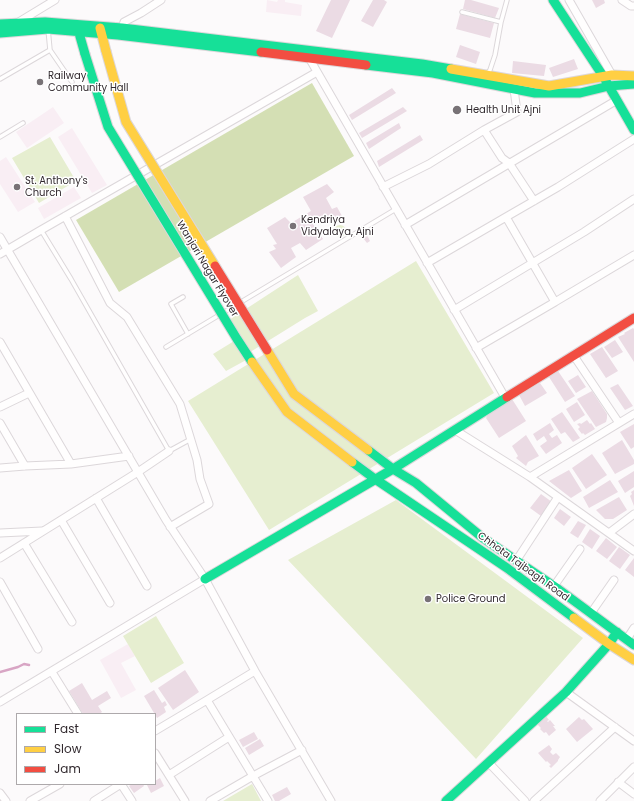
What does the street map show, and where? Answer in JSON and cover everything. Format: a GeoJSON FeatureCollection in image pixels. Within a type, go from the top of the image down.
{"type":"FeatureCollection","features":[{"type":"Feature","properties":{"kind":"main road"},"geometry":{"type":"LineString","coordinates":[[553,0],[608,75],[609,86],[634,130]]}},
{"type":"Feature","properties":{"kind":"main road"},"geometry":{"type":"LineString","coordinates":[[0,24],[45,22],[77,28]]}},
{"type":"Feature","properties":{"kind":"main road","name":"Wanjari Nagar Flyover"},"geometry":{"type":"LineString","coordinates":[[77,28],[108,128],[237,339],[287,412],[375,479]]}},
{"type":"Feature","properties":{"kind":"main road"},"geometry":{"type":"LineString","coordinates":[[0,33],[48,29],[122,28],[433,72],[535,93],[580,93],[609,86],[634,84]]}},
{"type":"Feature","properties":{"kind":"main road"},"geometry":{"type":"LineString","coordinates":[[100,29],[242,50],[422,64],[549,86],[608,75],[634,76]]}},
{"type":"Feature","properties":{"kind":"main road","name":"Wanjari Nagar Flyover"},"geometry":{"type":"LineString","coordinates":[[100,29],[126,122],[294,394],[393,469],[416,483],[483,538],[554,586],[630,642]]}},
{"type":"Feature","properties":{"kind":"main road"},"geometry":{"type":"LineString","coordinates":[[205,579],[393,469],[634,318]]}},
{"type":"Feature","properties":{"kind":"main road","name":"Chhota Tajbagh Road"},"geometry":{"type":"LineString","coordinates":[[375,479],[508,568],[609,644],[634,660]]}},
{"type":"Feature","properties":{"kind":"main road"},"geometry":{"type":"LineString","coordinates":[[446,801],[566,692],[609,644],[617,632]]}},
{"type":"Feature","properties":{"kind":"street"},"geometry":{"type":"LineString","coordinates":[[15,24],[55,0]]}},
{"type":"Feature","properties":{"kind":"street"},"geometry":{"type":"LineString","coordinates":[[122,28],[124,22],[161,0]]}},
{"type":"Feature","properties":{"kind":"street"},"geometry":{"type":"LineString","coordinates":[[569,0],[608,75]]}},
{"type":"Feature","properties":{"kind":"street"},"geometry":{"type":"LineString","coordinates":[[622,0],[631,6],[634,6]]}},
{"type":"Feature","properties":{"kind":"street"},"geometry":{"type":"LineString","coordinates":[[307,54],[506,398]]}},
{"type":"Feature","properties":{"kind":"street"},"geometry":{"type":"LineString","coordinates":[[0,254],[317,72]]}},
{"type":"Feature","properties":{"kind":"street"},"geometry":{"type":"LineString","coordinates":[[383,187],[429,164],[484,130],[517,112],[514,89]]}},
{"type":"Feature","properties":{"kind":"street"},"geometry":{"type":"LineString","coordinates":[[405,225],[617,100]]}},
{"type":"Feature","properties":{"kind":"street"},"geometry":{"type":"LineString","coordinates":[[484,130],[502,158],[510,163],[534,201]]}},
{"type":"Feature","properties":{"kind":"street"},"geometry":{"type":"LineString","coordinates":[[427,263],[558,187],[634,139]]}},
{"type":"Feature","properties":{"kind":"street"},"geometry":{"type":"LineString","coordinates":[[454,310],[584,232],[634,199]]}},
{"type":"Feature","properties":{"kind":"street"},"geometry":{"type":"LineString","coordinates":[[64,216],[110,303],[126,317],[180,404],[197,460],[200,479],[209,504],[170,527]]}},
{"type":"Feature","properties":{"kind":"street"},"geometry":{"type":"LineString","coordinates":[[506,217],[556,302]]}},
{"type":"Feature","properties":{"kind":"street"},"geometry":{"type":"LineString","coordinates":[[0,237],[170,527],[205,579],[255,671],[331,801]]}},
{"type":"Feature","properties":{"kind":"street"},"geometry":{"type":"LineString","coordinates":[[476,348],[634,255]]}},
{"type":"Feature","properties":{"kind":"street"},"geometry":{"type":"LineString","coordinates":[[0,342],[71,464]]}},
{"type":"Feature","properties":{"kind":"street"},"geometry":{"type":"LineString","coordinates":[[574,356],[619,423]]}},
{"type":"Feature","properties":{"kind":"street"},"geometry":{"type":"LineString","coordinates":[[0,407],[29,393]]}},
{"type":"Feature","properties":{"kind":"street"},"geometry":{"type":"LineString","coordinates":[[530,477],[634,414]]}},
{"type":"Feature","properties":{"kind":"street"},"geometry":{"type":"LineString","coordinates":[[0,423],[25,466]]}},
{"type":"Feature","properties":{"kind":"street"},"geometry":{"type":"LineString","coordinates":[[455,430],[530,477],[634,551]]}},
{"type":"Feature","properties":{"kind":"street"},"geometry":{"type":"LineString","coordinates":[[0,558],[169,451]]}},
{"type":"Feature","properties":{"kind":"street"},"geometry":{"type":"LineString","coordinates":[[0,468],[71,464],[129,456]]}},
{"type":"Feature","properties":{"kind":"street"},"geometry":{"type":"LineString","coordinates":[[516,561],[558,497]]}},
{"type":"Feature","properties":{"kind":"street"},"geometry":{"type":"LineString","coordinates":[[96,498],[147,586]]}},
{"type":"Feature","properties":{"kind":"street"},"geometry":{"type":"LineString","coordinates":[[609,533],[634,514]]}},
{"type":"Feature","properties":{"kind":"street"},"geometry":{"type":"LineString","coordinates":[[61,520],[110,603]]}},
{"type":"Feature","properties":{"kind":"street"},"geometry":{"type":"LineString","coordinates":[[0,533],[43,531]]}},
{"type":"Feature","properties":{"kind":"street"},"geometry":{"type":"LineString","coordinates":[[20,532],[24,543],[72,622]]}},
{"type":"Feature","properties":{"kind":"street"},"geometry":{"type":"LineString","coordinates":[[554,586],[580,549]]}},
{"type":"Feature","properties":{"kind":"street"},"geometry":{"type":"LineString","coordinates":[[0,702],[205,579]]}},
{"type":"Feature","properties":{"kind":"street"},"geometry":{"type":"LineString","coordinates":[[591,613],[614,580]]}},
{"type":"Feature","properties":{"kind":"street"},"geometry":{"type":"LineString","coordinates":[[0,582],[38,649]]}},
{"type":"Feature","properties":{"kind":"street"},"geometry":{"type":"LineString","coordinates":[[630,642],[634,628]]}},
{"type":"Feature","properties":{"kind":"street"},"geometry":{"type":"LineString","coordinates":[[156,730],[255,671]]}},
{"type":"Feature","properties":{"kind":"street"},"geometry":{"type":"LineString","coordinates":[[52,672],[77,713]]}},
{"type":"Feature","properties":{"kind":"street"},"geometry":{"type":"LineString","coordinates":[[566,692],[634,741]]}},
{"type":"Feature","properties":{"kind":"street"},"geometry":{"type":"LineString","coordinates":[[207,700],[268,801]]}},
{"type":"Feature","properties":{"kind":"street"},"geometry":{"type":"LineString","coordinates":[[534,801],[615,727]]}},
{"type":"Feature","properties":{"kind":"street"},"geometry":{"type":"LineString","coordinates":[[169,775],[229,737]]}},
{"type":"Feature","properties":{"kind":"street"},"geometry":{"type":"LineString","coordinates":[[210,801],[302,750]]}},
{"type":"Feature","properties":{"kind":"street"},"geometry":{"type":"LineString","coordinates":[[156,754],[185,801]]}},
{"type":"Feature","properties":{"kind":"street"},"geometry":{"type":"LineString","coordinates":[[488,762],[522,800]]}},
{"type":"Feature","properties":{"kind":"street"},"geometry":{"type":"LineString","coordinates":[[600,801],[634,767]]}},
{"type":"Feature","properties":{"kind":"street"},"geometry":{"type":"LineString","coordinates":[[618,782],[634,794]]}},
{"type":"Feature","properties":{"kind":"street"},"geometry":{"type":"LineString","coordinates":[[30,801],[58,785]]}},
{"type":"Feature","properties":{"kind":"street"},"geometry":{"type":"LineString","coordinates":[[94,801],[119,785]]}},
{"type":"Feature","properties":{"kind":"street"},"geometry":{"type":"LineString","coordinates":[[122,785],[132,801]]}},
{"type":"Feature","properties":{"kind":"street"},"geometry":{"type":"LineString","coordinates":[[0,793],[6,801]]}},
{"type":"Feature","properties":{"kind":"lane"},"geometry":{"type":"LineString","coordinates":[[486,75],[490,70],[507,0]]}},
{"type":"Feature","properties":{"kind":"lane"},"geometry":{"type":"LineString","coordinates":[[462,12],[501,22]]}},
{"type":"Feature","properties":{"kind":"lane"},"geometry":{"type":"LineString","coordinates":[[48,29],[50,50],[72,82]]}},
{"type":"Feature","properties":{"kind":"lane"},"geometry":{"type":"LineString","coordinates":[[0,79],[50,50]]}},
{"type":"Feature","properties":{"kind":"lane"},"geometry":{"type":"LineString","coordinates":[[0,137],[23,123]]}},
{"type":"Feature","properties":{"kind":"lane"},"geometry":{"type":"LineString","coordinates":[[166,347],[396,210]]}},
{"type":"Feature","properties":{"kind":"lane"},"geometry":{"type":"LineString","coordinates":[[41,230],[169,451],[191,439]]}},
{"type":"Feature","properties":{"kind":"lane"},"geometry":{"type":"LineString","coordinates":[[183,297],[171,304],[188,334]]}},
{"type":"Feature","properties":{"kind":"shaded area"},"geometry":{"type":"Polygon","coordinates":[[[267,0],[277,2],[278,0],[285,0],[285,2],[302,5],[301,16],[266,12],[267,0]]]}},
{"type":"Feature","properties":{"kind":"shaded area"},"geometry":{"type":"Polygon","coordinates":[[[53,107],[64,123],[27,148],[16,132],[53,107]]]}},
{"type":"Feature","properties":{"kind":"shaded area"},"geometry":{"type":"Polygon","coordinates":[[[72,128],[107,185],[92,193],[58,137],[72,128]]]}},
{"type":"Feature","properties":{"kind":"shaded area","name":"St. Anthony's Church"},"geometry":{"type":"Polygon","coordinates":[[[6,157],[35,202],[18,212],[0,184],[0,161],[6,157]]]}},
{"type":"Feature","properties":{"kind":"shaded area"},"geometry":{"type":"Polygon","coordinates":[[[74,187],[81,198],[44,219],[38,208],[74,187]]]}},
{"type":"Feature","properties":{"kind":"shaded area"},"geometry":{"type":"Polygon","coordinates":[[[128,644],[135,656],[121,663],[136,690],[121,698],[100,660],[128,644]]]}},
{"type":"Feature","properties":{"kind":"green space"},"geometry":{"type":"Polygon","coordinates":[[[312,83],[354,156],[119,292],[76,220],[312,83]]]}},
{"type":"Feature","properties":{"kind":"green space"},"geometry":{"type":"Polygon","coordinates":[[[50,137],[76,181],[39,203],[12,158],[50,137]]]}},
{"type":"Feature","properties":{"kind":"green space"},"geometry":{"type":"Polygon","coordinates":[[[338,225],[342,225],[346,231],[342,237],[338,237],[334,233],[334,229],[338,225]]]}},
{"type":"Feature","properties":{"kind":"green space"},"geometry":{"type":"Polygon","coordinates":[[[416,261],[494,393],[269,530],[188,401],[416,261]]]}},
{"type":"Feature","properties":{"kind":"green space"},"geometry":{"type":"Polygon","coordinates":[[[298,275],[318,311],[247,354],[248,359],[226,371],[213,354],[239,338],[229,320],[298,275]]]}},
{"type":"Feature","properties":{"kind":"green space","name":"Police Ground"},"geometry":{"type":"Polygon","coordinates":[[[396,500],[583,638],[476,759],[288,560],[396,500]]]}},
{"type":"Feature","properties":{"kind":"green space"},"geometry":{"type":"Polygon","coordinates":[[[156,616],[184,663],[151,683],[123,636],[156,616]]]}},
{"type":"Feature","properties":{"kind":"green space"},"geometry":{"type":"Polygon","coordinates":[[[252,784],[261,801],[223,801],[252,784]]]}},
{"type":"Feature","properties":{"kind":"building"},"geometry":{"type":"Polygon","coordinates":[[[331,0],[350,0],[332,38],[316,31],[331,0]]]}},
{"type":"Feature","properties":{"kind":"building"},"geometry":{"type":"Polygon","coordinates":[[[373,0],[384,0],[387,2],[373,27],[361,21],[373,0]]]}},
{"type":"Feature","properties":{"kind":"building"},"geometry":{"type":"Polygon","coordinates":[[[465,0],[471,0],[499,8],[495,18],[463,9],[465,0]]]}},
{"type":"Feature","properties":{"kind":"building"},"geometry":{"type":"Polygon","coordinates":[[[592,0],[604,0],[605,3],[596,8],[592,0]]]}},
{"type":"Feature","properties":{"kind":"building"},"geometry":{"type":"Polygon","coordinates":[[[460,14],[494,23],[490,38],[456,29],[460,14]]]}},
{"type":"Feature","properties":{"kind":"building"},"geometry":{"type":"Polygon","coordinates":[[[460,45],[480,52],[476,64],[456,57],[460,45]]]}},
{"type":"Feature","properties":{"kind":"building"},"geometry":{"type":"Polygon","coordinates":[[[574,59],[578,69],[553,77],[549,68],[574,59]]]}},
{"type":"Feature","properties":{"kind":"building"},"geometry":{"type":"Polygon","coordinates":[[[513,61],[546,65],[544,76],[512,73],[513,61]]]}},
{"type":"Feature","properties":{"kind":"building"},"geometry":{"type":"Polygon","coordinates":[[[392,88],[396,93],[352,120],[349,115],[392,88]]]}},
{"type":"Feature","properties":{"kind":"building"},"geometry":{"type":"Polygon","coordinates":[[[403,107],[407,111],[362,138],[359,133],[403,107]]]}},
{"type":"Feature","properties":{"kind":"building"},"geometry":{"type":"Polygon","coordinates":[[[399,123],[401,128],[369,149],[366,143],[399,123]]]}},
{"type":"Feature","properties":{"kind":"building"},"geometry":{"type":"Polygon","coordinates":[[[420,135],[423,140],[379,167],[377,161],[420,135]]]}},
{"type":"Feature","properties":{"kind":"building","name":"Kendriya Vidyalaya, Ajni"},"geometry":{"type":"Polygon","coordinates":[[[327,184],[334,192],[326,198],[332,209],[337,207],[342,216],[330,224],[327,217],[313,224],[323,239],[306,250],[300,243],[291,248],[296,257],[281,268],[269,252],[276,249],[273,245],[277,244],[267,228],[285,217],[291,223],[311,211],[303,197],[327,184]]]}},
{"type":"Feature","properties":{"kind":"building"},"geometry":{"type":"Polygon","coordinates":[[[367,235],[370,241],[367,243],[363,238],[367,235]]]}},
{"type":"Feature","properties":{"kind":"building"},"geometry":{"type":"Polygon","coordinates":[[[633,328],[634,329],[634,362],[618,337],[633,328]]]}},
{"type":"Feature","properties":{"kind":"building"},"geometry":{"type":"Polygon","coordinates":[[[615,340],[623,352],[612,358],[604,347],[615,340]]]}},
{"type":"Feature","properties":{"kind":"building"},"geometry":{"type":"Polygon","coordinates":[[[602,347],[618,371],[606,378],[590,354],[602,347]]]}},
{"type":"Feature","properties":{"kind":"building"},"geometry":{"type":"Polygon","coordinates":[[[558,371],[575,396],[565,402],[549,377],[558,371]]]}},
{"type":"Feature","properties":{"kind":"building"},"geometry":{"type":"Polygon","coordinates":[[[578,375],[586,387],[576,393],[568,381],[578,375]]]}},
{"type":"Feature","properties":{"kind":"building"},"geometry":{"type":"Polygon","coordinates":[[[540,383],[547,393],[525,406],[519,395],[540,383]]]}},
{"type":"Feature","properties":{"kind":"building"},"geometry":{"type":"Polygon","coordinates":[[[618,384],[633,406],[625,410],[610,388],[618,384]]]}},
{"type":"Feature","properties":{"kind":"building"},"geometry":{"type":"Polygon","coordinates":[[[592,391],[607,414],[606,422],[596,427],[577,399],[592,391]]]}},
{"type":"Feature","properties":{"kind":"building"},"geometry":{"type":"Polygon","coordinates":[[[512,399],[526,421],[499,438],[486,418],[489,413],[512,399]]]}},
{"type":"Feature","properties":{"kind":"building"},"geometry":{"type":"Polygon","coordinates":[[[577,402],[585,415],[574,422],[566,409],[577,402]]]}},
{"type":"Feature","properties":{"kind":"building"},"geometry":{"type":"Polygon","coordinates":[[[562,412],[580,438],[573,442],[565,432],[561,434],[551,419],[562,412]]]}},
{"type":"Feature","properties":{"kind":"building"},"geometry":{"type":"Polygon","coordinates":[[[587,420],[595,429],[585,435],[578,429],[580,427],[577,424],[581,424],[587,420]]]}},
{"type":"Feature","properties":{"kind":"building"},"geometry":{"type":"Polygon","coordinates":[[[550,423],[554,430],[549,434],[552,438],[557,435],[562,443],[546,454],[540,446],[547,441],[544,436],[537,441],[533,434],[550,423]]]}},
{"type":"Feature","properties":{"kind":"building"},"geometry":{"type":"Polygon","coordinates":[[[634,424],[634,447],[631,449],[620,432],[634,424]]]}},
{"type":"Feature","properties":{"kind":"building"},"geometry":{"type":"Polygon","coordinates":[[[526,435],[539,456],[528,462],[526,466],[516,458],[518,456],[512,446],[526,435]]]}},
{"type":"Feature","properties":{"kind":"building"},"geometry":{"type":"Polygon","coordinates":[[[622,440],[634,460],[634,464],[615,474],[602,453],[622,440]]]}},
{"type":"Feature","properties":{"kind":"building"},"geometry":{"type":"Polygon","coordinates":[[[592,454],[607,475],[586,489],[572,468],[592,454]]]}},
{"type":"Feature","properties":{"kind":"building"},"geometry":{"type":"Polygon","coordinates":[[[569,470],[582,491],[571,498],[549,481],[569,470]]]}},
{"type":"Feature","properties":{"kind":"building"},"geometry":{"type":"Polygon","coordinates":[[[634,471],[634,487],[625,493],[618,481],[634,471]]]}},
{"type":"Feature","properties":{"kind":"building"},"geometry":{"type":"Polygon","coordinates":[[[610,480],[618,492],[589,508],[583,497],[610,480]]]}},
{"type":"Feature","properties":{"kind":"building"},"geometry":{"type":"Polygon","coordinates":[[[634,490],[634,506],[630,496],[632,494],[631,492],[634,490]]]}},
{"type":"Feature","properties":{"kind":"building"},"geometry":{"type":"Polygon","coordinates":[[[541,494],[552,502],[541,516],[530,508],[541,494]]]}},
{"type":"Feature","properties":{"kind":"building"},"geometry":{"type":"Polygon","coordinates":[[[619,497],[627,510],[613,519],[605,519],[596,510],[619,497]]]}},
{"type":"Feature","properties":{"kind":"building"},"geometry":{"type":"Polygon","coordinates":[[[560,509],[571,517],[564,526],[554,518],[560,509]]]}},
{"type":"Feature","properties":{"kind":"building"},"geometry":{"type":"Polygon","coordinates":[[[578,521],[586,525],[578,538],[570,533],[578,521]]]}},
{"type":"Feature","properties":{"kind":"building"},"geometry":{"type":"Polygon","coordinates":[[[590,529],[600,536],[592,549],[582,542],[590,529]]]}},
{"type":"Feature","properties":{"kind":"building"},"geometry":{"type":"Polygon","coordinates":[[[606,538],[617,547],[607,559],[596,551],[606,538]]]}},
{"type":"Feature","properties":{"kind":"building"},"geometry":{"type":"Polygon","coordinates":[[[619,547],[630,555],[620,569],[609,561],[619,547]]]}},
{"type":"Feature","properties":{"kind":"building"},"geometry":{"type":"Polygon","coordinates":[[[634,558],[634,577],[625,570],[634,558]]]}},
{"type":"Feature","properties":{"kind":"building"},"geometry":{"type":"Polygon","coordinates":[[[185,670],[199,692],[173,710],[158,688],[185,670]]]}},
{"type":"Feature","properties":{"kind":"building"},"geometry":{"type":"Polygon","coordinates":[[[82,683],[92,700],[107,691],[111,698],[98,706],[102,712],[100,713],[82,713],[69,691],[82,683]]]}},
{"type":"Feature","properties":{"kind":"building"},"geometry":{"type":"Polygon","coordinates":[[[154,690],[162,703],[165,701],[167,705],[164,707],[166,712],[157,718],[156,713],[154,713],[144,696],[154,690]]]}},
{"type":"Feature","properties":{"kind":"building"},"geometry":{"type":"Polygon","coordinates":[[[545,715],[549,720],[547,721],[548,722],[550,720],[555,726],[553,726],[556,730],[549,736],[546,732],[544,733],[540,729],[541,728],[536,723],[545,715]]]}},
{"type":"Feature","properties":{"kind":"building"},"geometry":{"type":"Polygon","coordinates":[[[579,717],[582,720],[584,719],[593,729],[577,742],[566,729],[579,717]]]}},
{"type":"Feature","properties":{"kind":"building"},"geometry":{"type":"Polygon","coordinates":[[[254,732],[258,739],[243,747],[239,740],[254,732]]]}},
{"type":"Feature","properties":{"kind":"building"},"geometry":{"type":"Polygon","coordinates":[[[260,739],[264,746],[249,755],[245,748],[260,739]]]}},
{"type":"Feature","properties":{"kind":"building"},"geometry":{"type":"Polygon","coordinates":[[[549,745],[552,749],[550,752],[553,755],[556,753],[560,757],[551,768],[549,766],[551,765],[538,753],[549,745]]]}},
{"type":"Feature","properties":{"kind":"building"},"geometry":{"type":"Polygon","coordinates":[[[160,778],[164,786],[151,793],[147,785],[156,785],[156,780],[160,778]]]}},
{"type":"Feature","properties":{"kind":"building"},"geometry":{"type":"Polygon","coordinates":[[[144,785],[144,786],[134,793],[129,786],[144,785]]]}},
{"type":"Feature","properties":{"kind":"building"},"geometry":{"type":"Polygon","coordinates":[[[287,787],[291,794],[279,801],[275,801],[272,795],[287,787]]]}},
{"type":"Feature","properties":{"kind":"waterway"},"geometry":{"type":"LineString","coordinates":[[0,672],[24,664],[29,665]]}},
{"type":"Feature","properties":{"kind":"traffic: fast"},"geometry":{"type":"LineString","coordinates":[[553,0],[603,76],[634,130]]}},
{"type":"Feature","properties":{"kind":"traffic: fast"},"geometry":{"type":"LineString","coordinates":[[0,24],[45,22],[122,28],[422,64],[451,69]]}},
{"type":"Feature","properties":{"kind":"traffic: fast"},"geometry":{"type":"LineString","coordinates":[[77,26],[85,54]]}},
{"type":"Feature","properties":{"kind":"traffic: fast"},"geometry":{"type":"LineString","coordinates":[[0,33],[48,29],[118,35],[261,52]]}},
{"type":"Feature","properties":{"kind":"traffic: fast"},"geometry":{"type":"LineString","coordinates":[[85,54],[108,127],[252,362]]}},
{"type":"Feature","properties":{"kind":"traffic: fast"},"geometry":{"type":"LineString","coordinates":[[366,65],[433,73],[535,93],[580,93],[609,86],[634,84]]}},
{"type":"Feature","properties":{"kind":"traffic: fast"},"geometry":{"type":"LineString","coordinates":[[205,579],[393,469],[507,397]]}},
{"type":"Feature","properties":{"kind":"traffic: fast"},"geometry":{"type":"LineString","coordinates":[[368,450],[393,469],[416,483],[483,538],[558,589],[634,645]]}},
{"type":"Feature","properties":{"kind":"traffic: fast"},"geometry":{"type":"LineString","coordinates":[[352,462],[507,568],[574,618]]}},
{"type":"Feature","properties":{"kind":"traffic: fast"},"geometry":{"type":"LineString","coordinates":[[446,801],[566,692],[609,644],[617,632]]}},
{"type":"Feature","properties":{"kind":"traffic: slow"},"geometry":{"type":"LineString","coordinates":[[100,28],[106,51]]}},
{"type":"Feature","properties":{"kind":"traffic: slow"},"geometry":{"type":"LineString","coordinates":[[106,51],[126,122],[215,266]]}},
{"type":"Feature","properties":{"kind":"traffic: slow"},"geometry":{"type":"LineString","coordinates":[[451,69],[549,86],[612,75],[634,76]]}},
{"type":"Feature","properties":{"kind":"traffic: slow"},"geometry":{"type":"LineString","coordinates":[[267,350],[294,394],[368,450]]}},
{"type":"Feature","properties":{"kind":"traffic: slow"},"geometry":{"type":"LineString","coordinates":[[252,362],[287,412],[352,462]]}},
{"type":"Feature","properties":{"kind":"traffic: slow"},"geometry":{"type":"LineString","coordinates":[[574,618],[609,644],[634,660]]}},
{"type":"Feature","properties":{"kind":"traffic: jam"},"geometry":{"type":"LineString","coordinates":[[261,52],[366,65]]}},
{"type":"Feature","properties":{"kind":"traffic: jam"},"geometry":{"type":"LineString","coordinates":[[215,266],[267,350]]}},
{"type":"Feature","properties":{"kind":"traffic: jam"},"geometry":{"type":"LineString","coordinates":[[507,397],[634,318]]}},
{"type":"Feature","properties":{"kind":"place","name":"Railway Community Hall"},"geometry":{"type":"Point","coordinates":[40,82]}},
{"type":"Feature","properties":{"kind":"place","name":"Health Unit Ajni"},"geometry":{"type":"Point","coordinates":[457,110]}},
{"type":"Feature","properties":{"kind":"place","name":"St. Anthony's Church"},"geometry":{"type":"Point","coordinates":[17,187]}},
{"type":"Feature","properties":{"kind":"place","name":"Kendriya Vidyalaya, Ajni"},"geometry":{"type":"Point","coordinates":[293,226]}},
{"type":"Feature","properties":{"kind":"place","name":"Police Ground"},"geometry":{"type":"Point","coordinates":[428,599]}}]}
